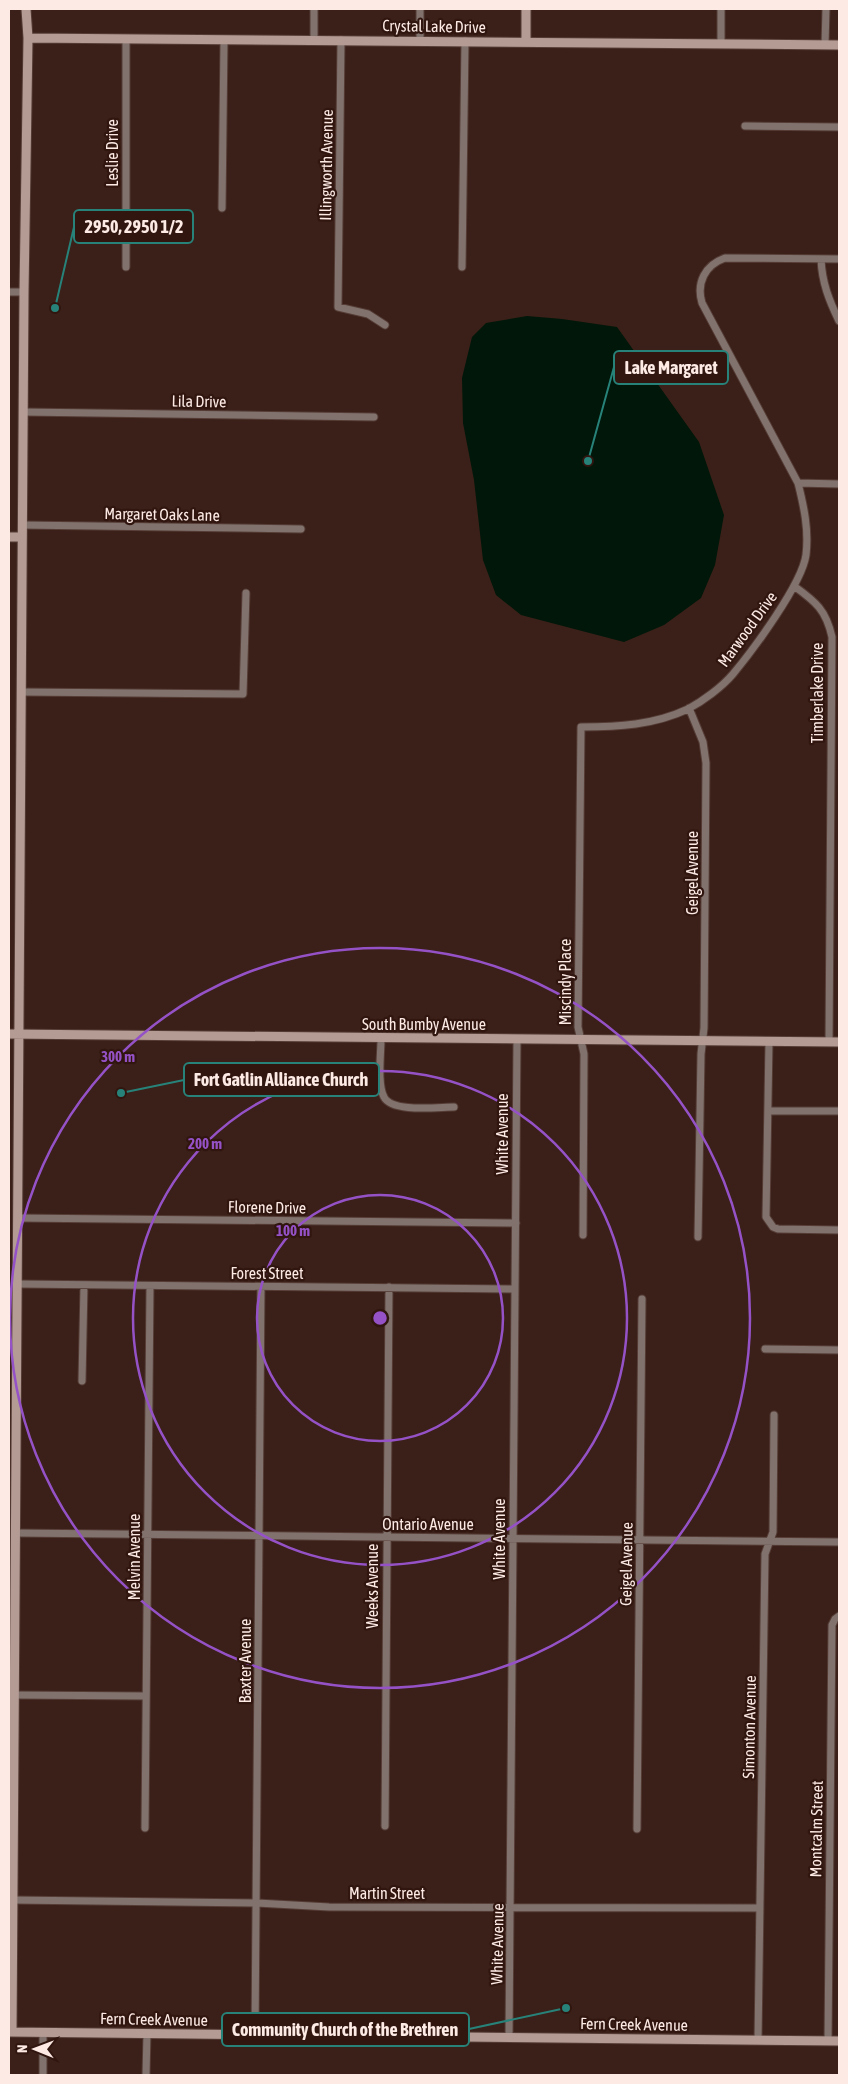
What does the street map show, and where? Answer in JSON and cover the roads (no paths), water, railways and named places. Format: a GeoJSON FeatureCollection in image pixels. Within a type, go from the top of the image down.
{"type":"FeatureCollection","features":[{"type":"Feature","properties":{"kind":"street"},"geometry":{"type":"LineString","coordinates":[[10,2032],[13,1900],[11,1810],[15,1695],[12,1588],[16,1534],[12,1426],[18,1284],[18,1218],[14,1161],[19,1034],[24,292],[28,38],[26,9]]}},
{"type":"Feature","properties":{"kind":"street"},"geometry":{"type":"LineString","coordinates":[[314,9],[314,40]]}},
{"type":"Feature","properties":{"kind":"street"},"geometry":{"type":"LineString","coordinates":[[420,9],[420,40]]}},
{"type":"Feature","properties":{"kind":"street"},"geometry":{"type":"LineString","coordinates":[[526,9],[526,42]]}},
{"type":"Feature","properties":{"kind":"street"},"geometry":{"type":"LineString","coordinates":[[721,9],[721,44]]}},
{"type":"Feature","properties":{"kind":"street"},"geometry":{"type":"LineString","coordinates":[[825,45],[826,9]]}},
{"type":"Feature","properties":{"kind":"street","name":"Crystal Lake Drive"},"geometry":{"type":"LineString","coordinates":[[28,38],[839,45]]}},
{"type":"Feature","properties":{"kind":"street","name":"Leslie Drive"},"geometry":{"type":"LineString","coordinates":[[126,39],[126,268]]}},
{"type":"Feature","properties":{"kind":"street"},"geometry":{"type":"LineString","coordinates":[[222,208],[224,40]]}},
{"type":"Feature","properties":{"kind":"street","name":"Illingworth Avenue"},"geometry":{"type":"LineString","coordinates":[[341,40],[338,307],[368,314],[385,325]]}},
{"type":"Feature","properties":{"kind":"street"},"geometry":{"type":"LineString","coordinates":[[462,267],[465,41]]}},
{"type":"Feature","properties":{"kind":"street"},"geometry":{"type":"LineString","coordinates":[[745,126],[839,126]]}},
{"type":"Feature","properties":{"kind":"street"},"geometry":{"type":"LineString","coordinates":[[794,586],[804,567],[807,542],[805,512],[798,483],[702,303],[700,285],[709,268],[717,261],[726,258],[839,259]]}},
{"type":"Feature","properties":{"kind":"street"},"geometry":{"type":"LineString","coordinates":[[821,259],[822,279],[839,322]]}},
{"type":"Feature","properties":{"kind":"street"},"geometry":{"type":"LineString","coordinates":[[9,292],[24,292]]}},
{"type":"Feature","properties":{"kind":"street","name":"Lila Drive"},"geometry":{"type":"LineString","coordinates":[[23,412],[374,417]]}},
{"type":"Feature","properties":{"kind":"street"},"geometry":{"type":"LineString","coordinates":[[798,483],[839,484]]}},
{"type":"Feature","properties":{"kind":"street","name":"Margaret Oaks Lane"},"geometry":{"type":"LineString","coordinates":[[22,525],[301,529]]}},
{"type":"Feature","properties":{"kind":"street"},"geometry":{"type":"LineString","coordinates":[[9,537],[22,537]]}},
{"type":"Feature","properties":{"kind":"street","name":"Marwood Drive"},"geometry":{"type":"LineString","coordinates":[[580,727],[636,725],[661,719],[689,708],[732,675],[794,586]]}},
{"type":"Feature","properties":{"kind":"street","name":"Timberlake Drive"},"geometry":{"type":"LineString","coordinates":[[794,586],[815,602],[824,612],[832,637],[829,1042]]}},
{"type":"Feature","properties":{"kind":"street"},"geometry":{"type":"LineString","coordinates":[[21,692],[243,694],[246,593]]}},
{"type":"Feature","properties":{"kind":"street","name":"Geigel Avenue"},"geometry":{"type":"LineString","coordinates":[[689,708],[703,742],[706,763],[703,1041],[701,1054],[698,1237]]}},
{"type":"Feature","properties":{"kind":"street","name":"Miscindy Place"},"geometry":{"type":"LineString","coordinates":[[580,727],[578,1027],[584,1054],[583,1235]]}},
{"type":"Feature","properties":{"kind":"street","name":"South Bumby Avenue"},"geometry":{"type":"LineString","coordinates":[[9,1034],[839,1042]]}},
{"type":"Feature","properties":{"kind":"street"},"geometry":{"type":"LineString","coordinates":[[381,1039],[381,1086],[383,1096],[387,1102],[395,1106],[404,1107],[454,1107]]}},
{"type":"Feature","properties":{"kind":"street","name":"White Avenue"},"geometry":{"type":"LineString","coordinates":[[510,2038],[517,1040]]}},
{"type":"Feature","properties":{"kind":"street"},"geometry":{"type":"LineString","coordinates":[[769,1042],[766,1212],[769,1224],[778,1229],[839,1230]]}},
{"type":"Feature","properties":{"kind":"street"},"geometry":{"type":"LineString","coordinates":[[768,1111],[839,1111]]}},
{"type":"Feature","properties":{"kind":"street","name":"Florene Drive"},"geometry":{"type":"LineString","coordinates":[[18,1218],[516,1222]]}},
{"type":"Feature","properties":{"kind":"street","name":"Forest Street"},"geometry":{"type":"LineString","coordinates":[[18,1284],[261,1287],[389,1286],[515,1289]]}},
{"type":"Feature","properties":{"kind":"street"},"geometry":{"type":"LineString","coordinates":[[82,1381],[84,1285]]}},
{"type":"Feature","properties":{"kind":"street","name":"Melvin Avenue"},"geometry":{"type":"LineString","coordinates":[[145,1828],[150,1286]]}},
{"type":"Feature","properties":{"kind":"street","name":"Weeks Avenue"},"geometry":{"type":"LineString","coordinates":[[385,1826],[389,1286]]}},
{"type":"Feature","properties":{"kind":"street","name":"Baxter Avenue"},"geometry":{"type":"LineString","coordinates":[[255,2035],[261,1287]]}},
{"type":"Feature","properties":{"kind":"street","name":"Geigel Avenue"},"geometry":{"type":"LineString","coordinates":[[637,1829],[642,1299]]}},
{"type":"Feature","properties":{"kind":"street"},"geometry":{"type":"LineString","coordinates":[[765,1349],[839,1350]]}},
{"type":"Feature","properties":{"kind":"street","name":"Simonton Avenue"},"geometry":{"type":"LineString","coordinates":[[758,2040],[765,1554],[773,1532],[774,1415]]}},
{"type":"Feature","properties":{"kind":"street","name":"Ontario Avenue"},"geometry":{"type":"LineString","coordinates":[[16,1534],[839,1542]]}},
{"type":"Feature","properties":{"kind":"street","name":"Montcalm Street"},"geometry":{"type":"LineString","coordinates":[[828,2041],[832,1625],[837,1618]]}},
{"type":"Feature","properties":{"kind":"street"},"geometry":{"type":"LineString","coordinates":[[15,1695],[146,1696]]}},
{"type":"Feature","properties":{"kind":"street","name":"Martin Street"},"geometry":{"type":"LineString","coordinates":[[13,1900],[257,1903],[330,1907],[760,1908]]}},
{"type":"Feature","properties":{"kind":"street","name":"Fern Creek Avenue"},"geometry":{"type":"LineString","coordinates":[[10,2032],[839,2041]]}},
{"type":"Feature","properties":{"kind":"street"},"geometry":{"type":"LineString","coordinates":[[43,2033],[43,2075]]}},
{"type":"Feature","properties":{"kind":"street"},"geometry":{"type":"LineString","coordinates":[[146,2075],[147,2034]]}},
{"type":"Feature","properties":{"kind":"place","name":"2950, 2950 1/2"},"geometry":{"type":"Point","coordinates":[55,308]}},
{"type":"Feature","properties":{"kind":"place","name":"Lake Margaret"},"geometry":{"type":"Point","coordinates":[588,461]}},
{"type":"Feature","properties":{"kind":"place","name":"Fort Gatlin Alliance Church"},"geometry":{"type":"Point","coordinates":[121,1093]}},
{"type":"Feature","properties":{"kind":"place","name":"Community Church of the Brethren"},"geometry":{"type":"Point","coordinates":[566,2008]}}]}
